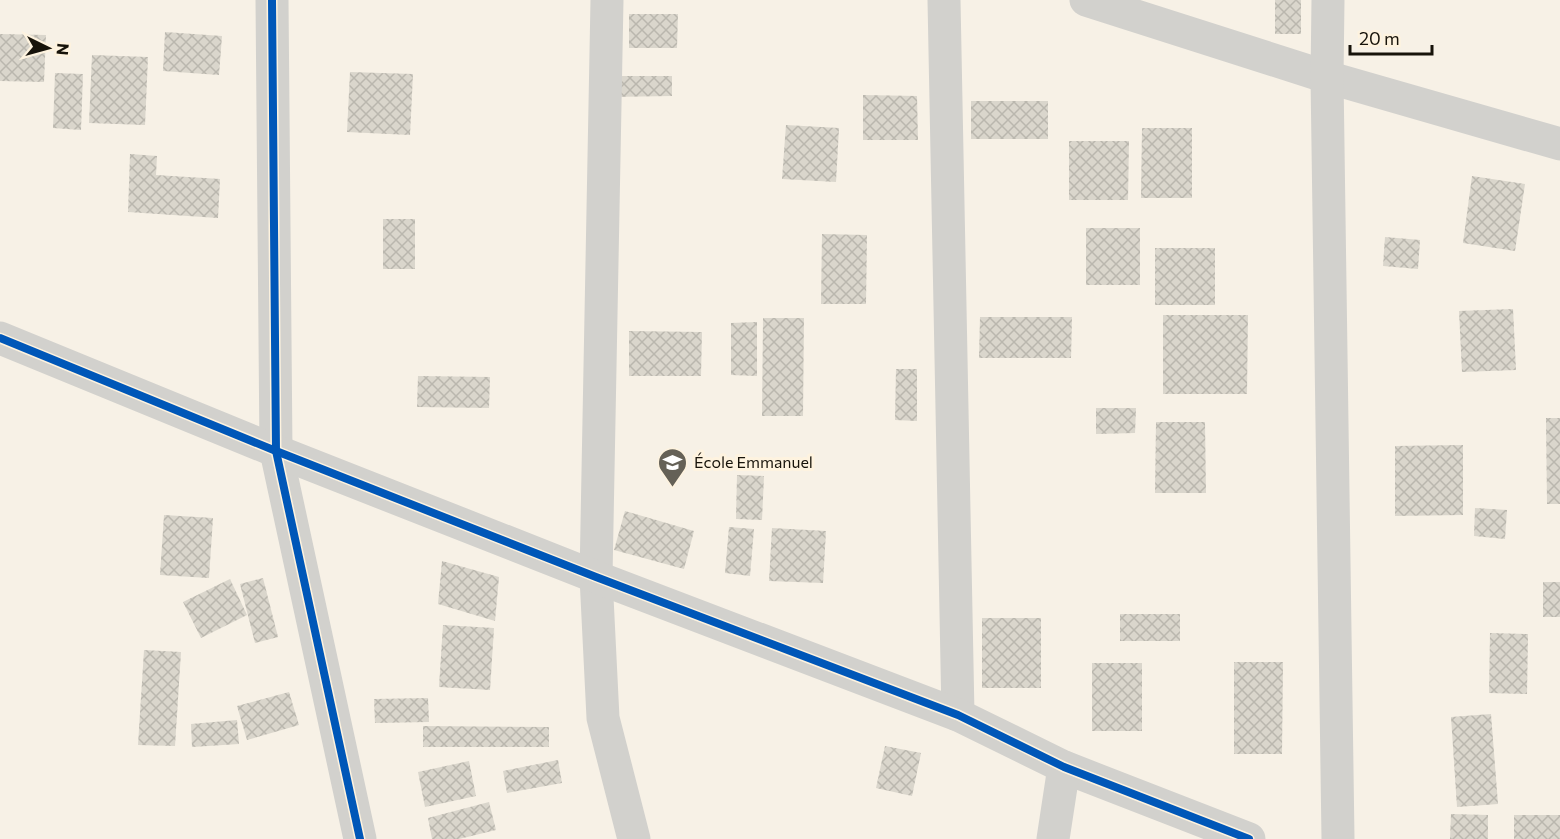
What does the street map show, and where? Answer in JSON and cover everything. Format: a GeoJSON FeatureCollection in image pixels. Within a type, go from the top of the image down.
{"type":"FeatureCollection","features":[{"type":"Feature","properties":{"kind":"street"},"geometry":{"type":"LineString","coordinates":[[272,0],[276,451],[360,839]]}},
{"type":"Feature","properties":{"kind":"street"},"geometry":{"type":"LineString","coordinates":[[607,0],[596,577],[603,718],[634,839]]}},
{"type":"Feature","properties":{"kind":"street"},"geometry":{"type":"LineString","coordinates":[[944,0],[958,715]]}},
{"type":"Feature","properties":{"kind":"street"},"geometry":{"type":"LineString","coordinates":[[1086,0],[1328,77],[1560,144]]}},
{"type":"Feature","properties":{"kind":"street"},"geometry":{"type":"LineString","coordinates":[[1328,0],[1338,839]]}},
{"type":"Feature","properties":{"kind":"street"},"geometry":{"type":"LineString","coordinates":[[0,338],[276,451],[596,577],[958,715],[1064,767],[1249,839]]}},
{"type":"Feature","properties":{"kind":"street"},"geometry":{"type":"LineString","coordinates":[[1053,839],[1064,767]]}},
{"type":"Feature","properties":{"kind":"building"},"geometry":{"type":"Polygon","coordinates":[[[1275,0],[1301,0],[1301,34],[1275,34],[1275,0]]]}},
{"type":"Feature","properties":{"kind":"building"},"geometry":{"type":"Polygon","coordinates":[[[629,14],[678,14],[677,48],[629,48],[629,14]]]}},
{"type":"Feature","properties":{"kind":"building"},"geometry":{"type":"Polygon","coordinates":[[[165,32],[222,36],[219,75],[163,71],[165,32]]]}},
{"type":"Feature","properties":{"kind":"building"},"geometry":{"type":"Polygon","coordinates":[[[0,34],[46,35],[44,82],[0,81],[0,34]]]}},
{"type":"Feature","properties":{"kind":"building"},"geometry":{"type":"Polygon","coordinates":[[[92,55],[148,57],[145,125],[89,123],[92,55]]]}},
{"type":"Feature","properties":{"kind":"building"},"geometry":{"type":"Polygon","coordinates":[[[350,72],[413,74],[410,135],[347,132],[350,72]]]}},
{"type":"Feature","properties":{"kind":"building"},"geometry":{"type":"Polygon","coordinates":[[[55,73],[83,74],[81,130],[53,128],[55,73]]]}},
{"type":"Feature","properties":{"kind":"building"},"geometry":{"type":"Polygon","coordinates":[[[610,76],[672,76],[672,96],[610,97],[610,76]]]}},
{"type":"Feature","properties":{"kind":"building"},"geometry":{"type":"Polygon","coordinates":[[[863,95],[917,96],[918,140],[863,140],[863,95]]]}},
{"type":"Feature","properties":{"kind":"building"},"geometry":{"type":"Polygon","coordinates":[[[971,101],[1048,101],[1048,139],[971,139],[971,101]]]}},
{"type":"Feature","properties":{"kind":"building"},"geometry":{"type":"Polygon","coordinates":[[[786,125],[839,128],[836,182],[782,179],[786,125]]]}},
{"type":"Feature","properties":{"kind":"building"},"geometry":{"type":"Polygon","coordinates":[[[1142,128],[1192,128],[1192,198],[1141,198],[1142,128]]]}},
{"type":"Feature","properties":{"kind":"building"},"geometry":{"type":"Polygon","coordinates":[[[1069,141],[1129,141],[1128,200],[1069,200],[1069,141]]]}},
{"type":"Feature","properties":{"kind":"building"},"geometry":{"type":"Polygon","coordinates":[[[130,154],[157,156],[156,175],[220,179],[218,218],[128,212],[130,154]]]}},
{"type":"Feature","properties":{"kind":"building"},"geometry":{"type":"Polygon","coordinates":[[[1472,176],[1525,184],[1515,251],[1463,243],[1472,176]]]}},
{"type":"Feature","properties":{"kind":"building"},"geometry":{"type":"Polygon","coordinates":[[[383,219],[415,219],[415,269],[383,269],[383,219]]]}},
{"type":"Feature","properties":{"kind":"building"},"geometry":{"type":"Polygon","coordinates":[[[1086,228],[1140,228],[1140,285],[1086,285],[1086,228]]]}},
{"type":"Feature","properties":{"kind":"building"},"geometry":{"type":"Polygon","coordinates":[[[822,234],[867,235],[866,304],[821,304],[822,234]]]}},
{"type":"Feature","properties":{"kind":"building"},"geometry":{"type":"Polygon","coordinates":[[[1385,237],[1420,240],[1418,269],[1383,266],[1385,237]]]}},
{"type":"Feature","properties":{"kind":"building"},"geometry":{"type":"Polygon","coordinates":[[[1155,248],[1215,248],[1215,305],[1155,305],[1155,248]]]}},
{"type":"Feature","properties":{"kind":"building"},"geometry":{"type":"Polygon","coordinates":[[[1513,309],[1516,370],[1462,372],[1459,311],[1513,309]]]}},
{"type":"Feature","properties":{"kind":"building"},"geometry":{"type":"Polygon","coordinates":[[[1163,315],[1248,315],[1247,394],[1163,394],[1163,315]]]}},
{"type":"Feature","properties":{"kind":"building"},"geometry":{"type":"Polygon","coordinates":[[[980,317],[1072,317],[1071,358],[979,358],[980,317]]]}},
{"type":"Feature","properties":{"kind":"building"},"geometry":{"type":"Polygon","coordinates":[[[763,318],[804,318],[803,416],[762,416],[763,318]]]}},
{"type":"Feature","properties":{"kind":"building"},"geometry":{"type":"Polygon","coordinates":[[[757,322],[757,376],[731,375],[731,323],[757,322]]]}},
{"type":"Feature","properties":{"kind":"building"},"geometry":{"type":"Polygon","coordinates":[[[629,331],[702,332],[701,376],[629,376],[629,331]]]}},
{"type":"Feature","properties":{"kind":"building"},"geometry":{"type":"Polygon","coordinates":[[[896,369],[917,369],[917,421],[895,420],[896,369]]]}},
{"type":"Feature","properties":{"kind":"building"},"geometry":{"type":"Polygon","coordinates":[[[418,376],[490,377],[489,408],[417,407],[418,376]]]}},
{"type":"Feature","properties":{"kind":"building"},"geometry":{"type":"Polygon","coordinates":[[[1096,408],[1136,408],[1135,433],[1096,434],[1096,408]]]}},
{"type":"Feature","properties":{"kind":"building"},"geometry":{"type":"Polygon","coordinates":[[[1546,418],[1560,418],[1560,504],[1547,504],[1546,418]]]}},
{"type":"Feature","properties":{"kind":"building"},"geometry":{"type":"Polygon","coordinates":[[[1156,422],[1205,422],[1206,493],[1155,493],[1156,422]]]}},
{"type":"Feature","properties":{"kind":"building"},"geometry":{"type":"Polygon","coordinates":[[[1463,445],[1463,515],[1395,516],[1395,446],[1463,445]]]}},
{"type":"Feature","properties":{"kind":"building"},"geometry":{"type":"Polygon","coordinates":[[[737,475],[764,476],[762,520],[736,519],[737,475]]]}},
{"type":"Feature","properties":{"kind":"building"},"geometry":{"type":"Polygon","coordinates":[[[1475,508],[1507,510],[1505,539],[1474,536],[1475,508]]]}},
{"type":"Feature","properties":{"kind":"building"},"geometry":{"type":"Polygon","coordinates":[[[625,511],[694,531],[684,569],[614,550],[625,511]]]}},
{"type":"Feature","properties":{"kind":"building"},"geometry":{"type":"Polygon","coordinates":[[[164,515],[213,518],[209,578],[160,575],[164,515]]]}},
{"type":"Feature","properties":{"kind":"building"},"geometry":{"type":"Polygon","coordinates":[[[729,527],[754,529],[750,576],[725,573],[729,527]]]}},
{"type":"Feature","properties":{"kind":"building"},"geometry":{"type":"Polygon","coordinates":[[[772,528],[826,531],[823,583],[769,581],[772,528]]]}},
{"type":"Feature","properties":{"kind":"building"},"geometry":{"type":"Polygon","coordinates":[[[442,561],[499,577],[495,621],[438,604],[442,561]]]}},
{"type":"Feature","properties":{"kind":"building"},"geometry":{"type":"Polygon","coordinates":[[[263,578],[278,637],[255,643],[240,584],[263,578]]]}},
{"type":"Feature","properties":{"kind":"building"},"geometry":{"type":"Polygon","coordinates":[[[230,579],[247,615],[201,638],[183,602],[230,579]]]}},
{"type":"Feature","properties":{"kind":"building"},"geometry":{"type":"Polygon","coordinates":[[[1543,582],[1560,582],[1560,617],[1543,617],[1543,582]]]}},
{"type":"Feature","properties":{"kind":"building"},"geometry":{"type":"Polygon","coordinates":[[[1120,614],[1180,614],[1180,641],[1120,641],[1120,614]]]}},
{"type":"Feature","properties":{"kind":"building"},"geometry":{"type":"Polygon","coordinates":[[[982,618],[1041,618],[1041,688],[982,688],[982,618]]]}},
{"type":"Feature","properties":{"kind":"building"},"geometry":{"type":"Polygon","coordinates":[[[443,625],[494,628],[490,690],[439,687],[443,625]]]}},
{"type":"Feature","properties":{"kind":"building"},"geometry":{"type":"Polygon","coordinates":[[[1490,633],[1528,634],[1527,694],[1489,693],[1490,633]]]}},
{"type":"Feature","properties":{"kind":"building"},"geometry":{"type":"Polygon","coordinates":[[[144,650],[181,652],[175,746],[138,745],[144,650]]]}},
{"type":"Feature","properties":{"kind":"building"},"geometry":{"type":"Polygon","coordinates":[[[1234,662],[1283,662],[1282,754],[1234,754],[1234,662]]]}},
{"type":"Feature","properties":{"kind":"building"},"geometry":{"type":"Polygon","coordinates":[[[1092,663],[1142,663],[1142,731],[1092,731],[1092,663]]]}},
{"type":"Feature","properties":{"kind":"building"},"geometry":{"type":"Polygon","coordinates":[[[289,692],[299,725],[247,740],[237,706],[289,692]]]}},
{"type":"Feature","properties":{"kind":"building"},"geometry":{"type":"Polygon","coordinates":[[[428,698],[429,722],[375,723],[374,699],[428,698]]]}},
{"type":"Feature","properties":{"kind":"building"},"geometry":{"type":"Polygon","coordinates":[[[1491,714],[1498,804],[1457,807],[1451,717],[1491,714]]]}},
{"type":"Feature","properties":{"kind":"building"},"geometry":{"type":"Polygon","coordinates":[[[237,720],[239,744],[192,747],[191,724],[237,720]]]}},
{"type":"Feature","properties":{"kind":"building"},"geometry":{"type":"Polygon","coordinates":[[[423,726],[549,727],[549,747],[423,747],[423,726]]]}},
{"type":"Feature","properties":{"kind":"building"},"geometry":{"type":"Polygon","coordinates":[[[885,746],[921,753],[912,796],[876,788],[885,746]]]}},
{"type":"Feature","properties":{"kind":"building"},"geometry":{"type":"Polygon","coordinates":[[[558,760],[562,783],[507,793],[503,771],[558,760]]]}},
{"type":"Feature","properties":{"kind":"building"},"geometry":{"type":"Polygon","coordinates":[[[469,761],[476,796],[425,807],[418,772],[469,761]]]}},
{"type":"Feature","properties":{"kind":"building"},"geometry":{"type":"Polygon","coordinates":[[[489,802],[496,830],[459,839],[432,839],[428,818],[489,802]]]}},
{"type":"Feature","properties":{"kind":"building"},"geometry":{"type":"Polygon","coordinates":[[[1451,814],[1488,815],[1488,839],[1450,839],[1451,814]]]}},
{"type":"Feature","properties":{"kind":"building"},"geometry":{"type":"Polygon","coordinates":[[[1514,815],[1560,815],[1560,839],[1514,839],[1514,815]]]}},
{"type":"Feature","properties":{"kind":"cycle path"},"geometry":{"type":"LineString","coordinates":[[272,0],[276,451],[360,839]]}},
{"type":"Feature","properties":{"kind":"cycle path"},"geometry":{"type":"LineString","coordinates":[[0,338],[276,451],[596,577],[958,715],[1064,767],[1249,839]]}},
{"type":"Feature","properties":{"kind":"place","name":"École Emmanuel"},"geometry":{"type":"Point","coordinates":[673,488]}}]}
